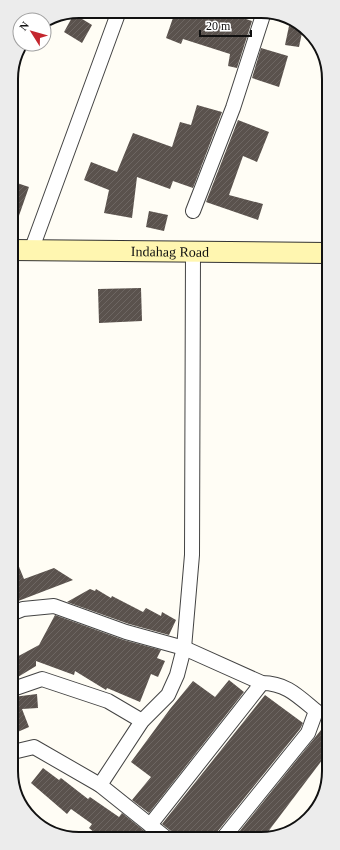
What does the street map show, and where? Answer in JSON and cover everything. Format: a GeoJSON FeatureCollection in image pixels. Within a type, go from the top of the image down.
{"type":"FeatureCollection","features":[{"type":"Feature","properties":{"kind":"main road","name":"Indahag Road"},"geometry":{"type":"LineString","coordinates":[[21,250],[193,253],[322,253]]}},
{"type":"Feature","properties":{"kind":"street"},"geometry":{"type":"LineString","coordinates":[[21,250],[116,18]]}},
{"type":"Feature","properties":{"kind":"street"},"geometry":{"type":"LineString","coordinates":[[193,211],[233,108],[262,18]]}},
{"type":"Feature","properties":{"kind":"street"},"geometry":{"type":"LineString","coordinates":[[100,784],[142,721],[168,695],[177,675],[184,648],[192,555],[193,253]]}},
{"type":"Feature","properties":{"kind":"street"},"geometry":{"type":"LineString","coordinates":[[18,611],[23,609],[54,606],[126,632],[184,648],[262,683],[277,683],[296,694],[316,711],[308,733],[228,832]]}},
{"type":"Feature","properties":{"kind":"street"},"geometry":{"type":"LineString","coordinates":[[18,687],[42,679],[108,701],[142,721]]}},
{"type":"Feature","properties":{"kind":"street"},"geometry":{"type":"LineString","coordinates":[[150,825],[262,683]]}},
{"type":"Feature","properties":{"kind":"street"},"geometry":{"type":"LineString","coordinates":[[18,751],[34,748],[100,784],[159,832]]}},
{"type":"Feature","properties":{"kind":"building"},"geometry":{"type":"Polygon","coordinates":[[[81,18],[92,25],[82,43],[64,32],[71,19],[81,18]]]}},
{"type":"Feature","properties":{"kind":"building"},"geometry":{"type":"Polygon","coordinates":[[[173,18],[243,18],[252,21],[237,68],[228,66],[230,54],[183,39],[181,44],[166,38],[173,18]]]}},
{"type":"Feature","properties":{"kind":"building"},"geometry":{"type":"Polygon","coordinates":[[[289,26],[293,27],[302,34],[299,47],[285,45],[289,26]]]}},
{"type":"Feature","properties":{"kind":"building"},"geometry":{"type":"Polygon","coordinates":[[[261,48],[288,56],[279,87],[252,78],[261,48]]]}},
{"type":"Feature","properties":{"kind":"building"},"geometry":{"type":"Polygon","coordinates":[[[197,105],[222,112],[193,188],[173,181],[170,189],[137,177],[132,218],[104,213],[109,190],[84,180],[91,162],[117,172],[133,133],[172,147],[180,122],[191,125],[197,105]]]}},
{"type":"Feature","properties":{"kind":"building"},"geometry":{"type":"Polygon","coordinates":[[[238,120],[269,132],[257,162],[243,156],[229,195],[263,204],[258,220],[206,202],[238,120]]]}},
{"type":"Feature","properties":{"kind":"building"},"geometry":{"type":"Polygon","coordinates":[[[18,183],[29,187],[18,219],[18,183]]]}},
{"type":"Feature","properties":{"kind":"building"},"geometry":{"type":"Polygon","coordinates":[[[149,211],[168,215],[164,231],[146,227],[149,211]]]}},
{"type":"Feature","properties":{"kind":"building"},"geometry":{"type":"Polygon","coordinates":[[[141,288],[142,321],[99,323],[98,289],[141,288]]]}},
{"type":"Feature","properties":{"kind":"building"},"geometry":{"type":"Polygon","coordinates":[[[18,564],[24,579],[54,568],[73,580],[18,601],[18,564]]]}},
{"type":"Feature","properties":{"kind":"building"},"geometry":{"type":"Polygon","coordinates":[[[90,589],[95,591],[96,589],[111,598],[112,596],[143,612],[146,608],[161,616],[162,612],[176,620],[169,635],[129,624],[67,602],[90,589]]]}},
{"type":"Feature","properties":{"kind":"building"},"geometry":{"type":"Polygon","coordinates":[[[55,615],[124,640],[161,650],[157,658],[165,661],[158,677],[151,674],[140,702],[107,688],[106,690],[75,671],[74,675],[36,661],[36,666],[18,677],[18,656],[39,645],[55,615]]]}},
{"type":"Feature","properties":{"kind":"building"},"geometry":{"type":"Polygon","coordinates":[[[229,680],[244,692],[149,813],[132,800],[151,777],[131,762],[170,709],[193,681],[215,697],[229,680]]]}},
{"type":"Feature","properties":{"kind":"building"},"geometry":{"type":"Polygon","coordinates":[[[37,694],[38,708],[22,709],[29,727],[18,732],[18,696],[37,694]]]}},
{"type":"Feature","properties":{"kind":"building"},"geometry":{"type":"Polygon","coordinates":[[[265,695],[303,723],[300,729],[217,832],[171,832],[162,824],[265,695]]]}},
{"type":"Feature","properties":{"kind":"building"},"geometry":{"type":"Polygon","coordinates":[[[322,729],[322,760],[268,831],[239,832],[322,729]]]}},
{"type":"Feature","properties":{"kind":"building"},"geometry":{"type":"Polygon","coordinates":[[[43,768],[59,780],[61,778],[88,799],[90,797],[119,817],[122,813],[146,832],[94,832],[89,828],[92,824],[71,809],[67,814],[31,783],[43,768]]]}}]}
